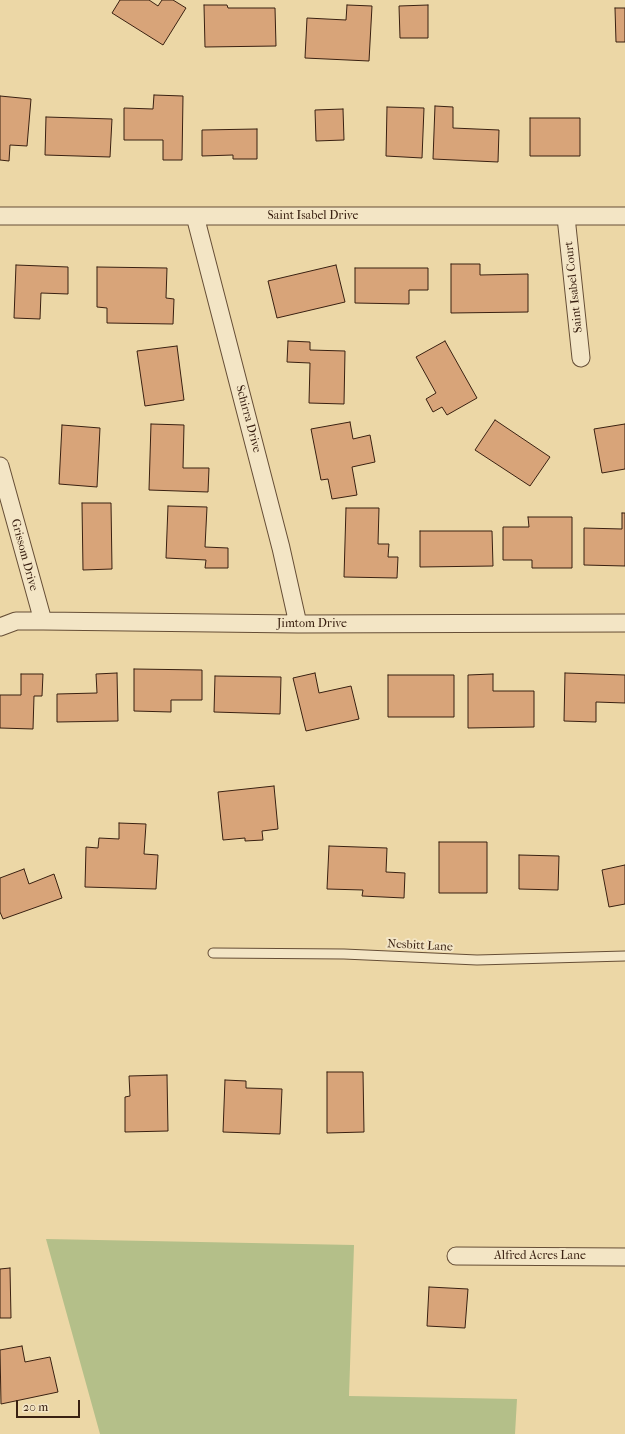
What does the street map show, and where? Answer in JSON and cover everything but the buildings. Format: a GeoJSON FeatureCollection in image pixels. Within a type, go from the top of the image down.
{"type":"FeatureCollection","features":[{"type":"Feature","properties":{"kind":"street","name":"Saint Isabel Drive"},"geometry":{"type":"LineString","coordinates":[[0,216],[625,216]]}},
{"type":"Feature","properties":{"kind":"street","name":"Schirra Drive"},"geometry":{"type":"LineString","coordinates":[[195,216],[279,540],[298,624]]}},
{"type":"Feature","properties":{"kind":"street","name":"Saint Isabel Court"},"geometry":{"type":"LineString","coordinates":[[566,216],[581,358]]}},
{"type":"Feature","properties":{"kind":"street","name":"Grissom Drive"},"geometry":{"type":"LineString","coordinates":[[0,466],[43,621]]}},
{"type":"Feature","properties":{"kind":"street","name":"Jimtom Drive"},"geometry":{"type":"LineString","coordinates":[[0,627],[16,621],[298,624],[625,623]]}},
{"type":"Feature","properties":{"kind":"street","name":"Alfred Acres Lane"},"geometry":{"type":"LineString","coordinates":[[456,1256],[625,1257]]}},
{"type":"Feature","properties":{"kind":"lane","name":"Nesbitt Lane"},"geometry":{"type":"LineString","coordinates":[[213,953],[344,954],[477,960],[625,956]]}},
{"type":"Feature","properties":{"kind":"green space"},"geometry":{"type":"Polygon","coordinates":[[[46,1239],[354,1245],[349,1396],[517,1399],[515,1434],[100,1434],[46,1239]]]}}]}
